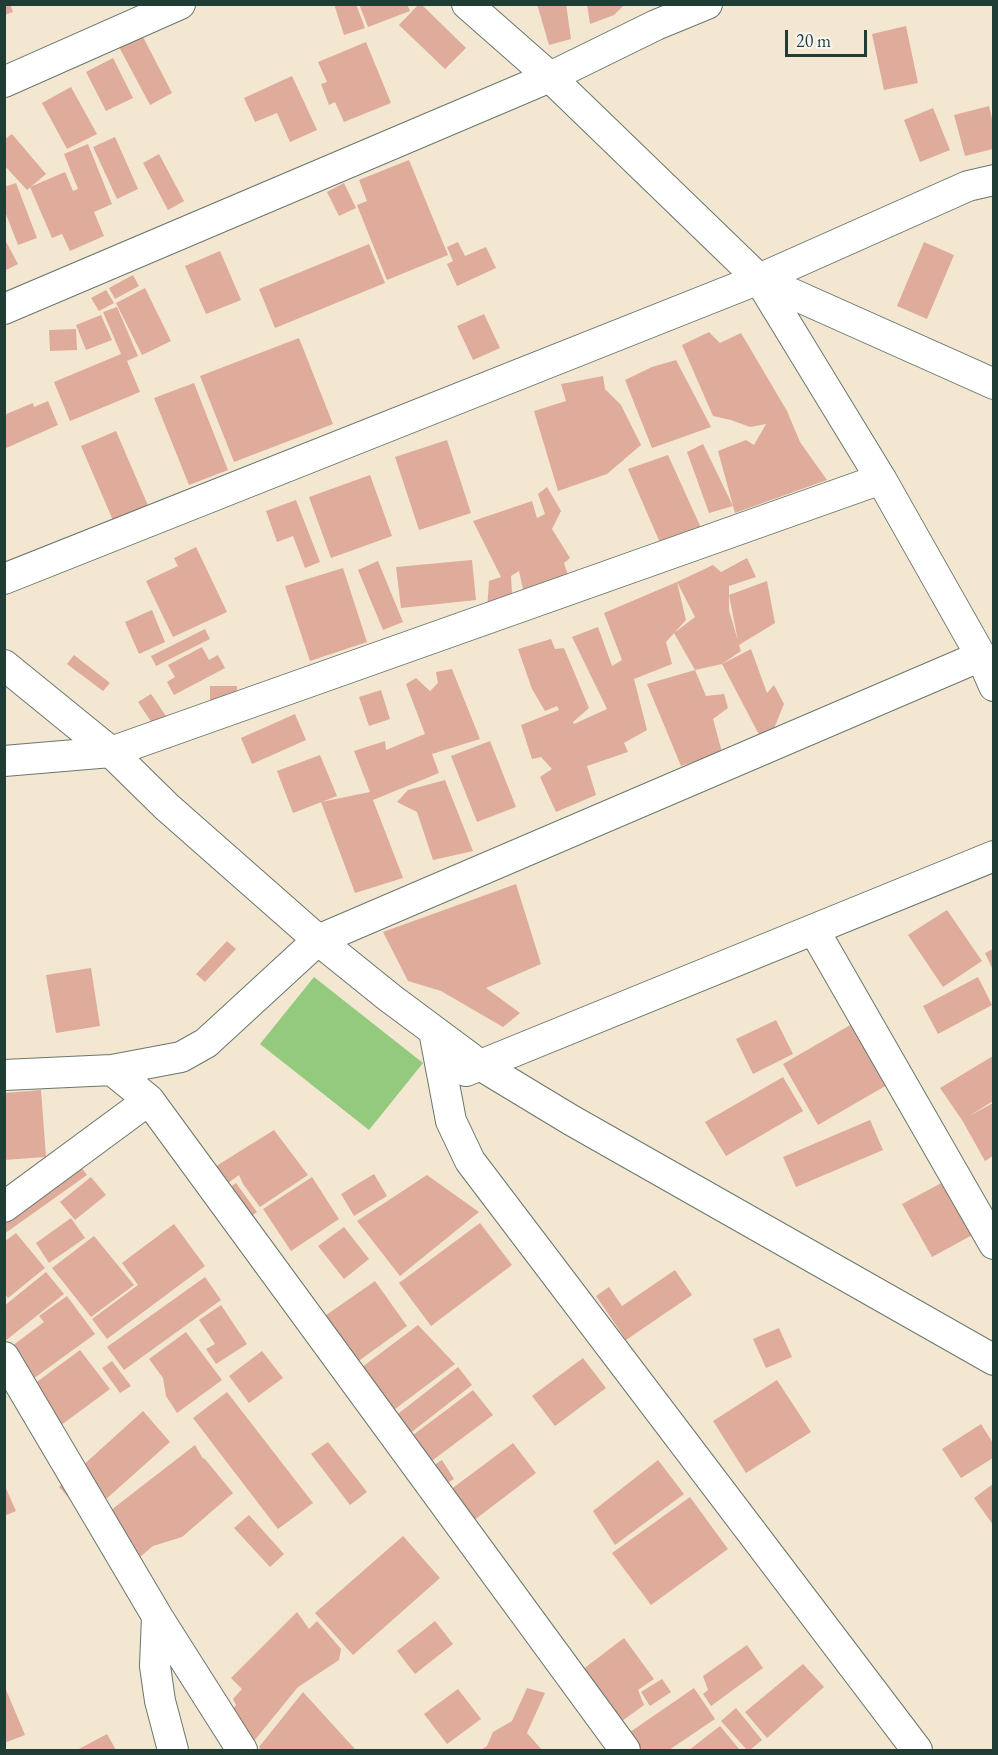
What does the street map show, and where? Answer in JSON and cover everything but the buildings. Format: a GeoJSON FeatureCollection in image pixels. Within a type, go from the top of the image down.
{"type":"FeatureCollection","features":[{"type":"Feature","properties":{"kind":"street"},"geometry":{"type":"LineString","coordinates":[[4,82],[180,4]]}},
{"type":"Feature","properties":{"kind":"street"},"geometry":{"type":"LineString","coordinates":[[467,4],[550,78],[759,279],[881,479],[981,656],[993,686]]}},
{"type":"Feature","properties":{"kind":"street"},"geometry":{"type":"LineString","coordinates":[[4,309],[550,78],[654,15],[707,4]]}},
{"type":"Feature","properties":{"kind":"street"},"geometry":{"type":"LineString","coordinates":[[4,579],[759,279],[968,186],[993,180]]}},
{"type":"Feature","properties":{"kind":"street"},"geometry":{"type":"LineString","coordinates":[[759,279],[993,384]]}},
{"type":"Feature","properties":{"kind":"street"},"geometry":{"type":"LineString","coordinates":[[4,761],[111,752],[881,479]]}},
{"type":"Feature","properties":{"kind":"street"},"geometry":{"type":"LineString","coordinates":[[4,1075],[112,1070],[181,1057],[206,1043],[318,940],[981,656]]}},
{"type":"Feature","properties":{"kind":"street"},"geometry":{"type":"LineString","coordinates":[[4,665],[111,752],[167,807],[318,940],[480,1065],[571,1120],[993,1360]]}},
{"type":"Feature","properties":{"kind":"street"},"geometry":{"type":"LineString","coordinates":[[444,1081],[993,856]]}},
{"type":"Feature","properties":{"kind":"street"},"geometry":{"type":"LineString","coordinates":[[814,930],[993,1244]]}},
{"type":"Feature","properties":{"kind":"street"},"geometry":{"type":"LineString","coordinates":[[434,1031],[451,1121],[470,1161],[916,1750]]}},
{"type":"Feature","properties":{"kind":"street"},"geometry":{"type":"LineString","coordinates":[[112,1070],[149,1100],[625,1750]]}},
{"type":"Feature","properties":{"kind":"street"},"geometry":{"type":"LineString","coordinates":[[4,1207],[149,1100]]}},
{"type":"Feature","properties":{"kind":"street"},"geometry":{"type":"LineString","coordinates":[[4,1357],[157,1616],[242,1750]]}},
{"type":"Feature","properties":{"kind":"street"},"geometry":{"type":"LineString","coordinates":[[157,1616],[155,1666],[160,1701],[173,1750]]}},
{"type":"Feature","properties":{"kind":"green space"},"geometry":{"type":"Polygon","coordinates":[[[314,977],[423,1063],[369,1130],[260,1044],[314,977]]]}}]}
